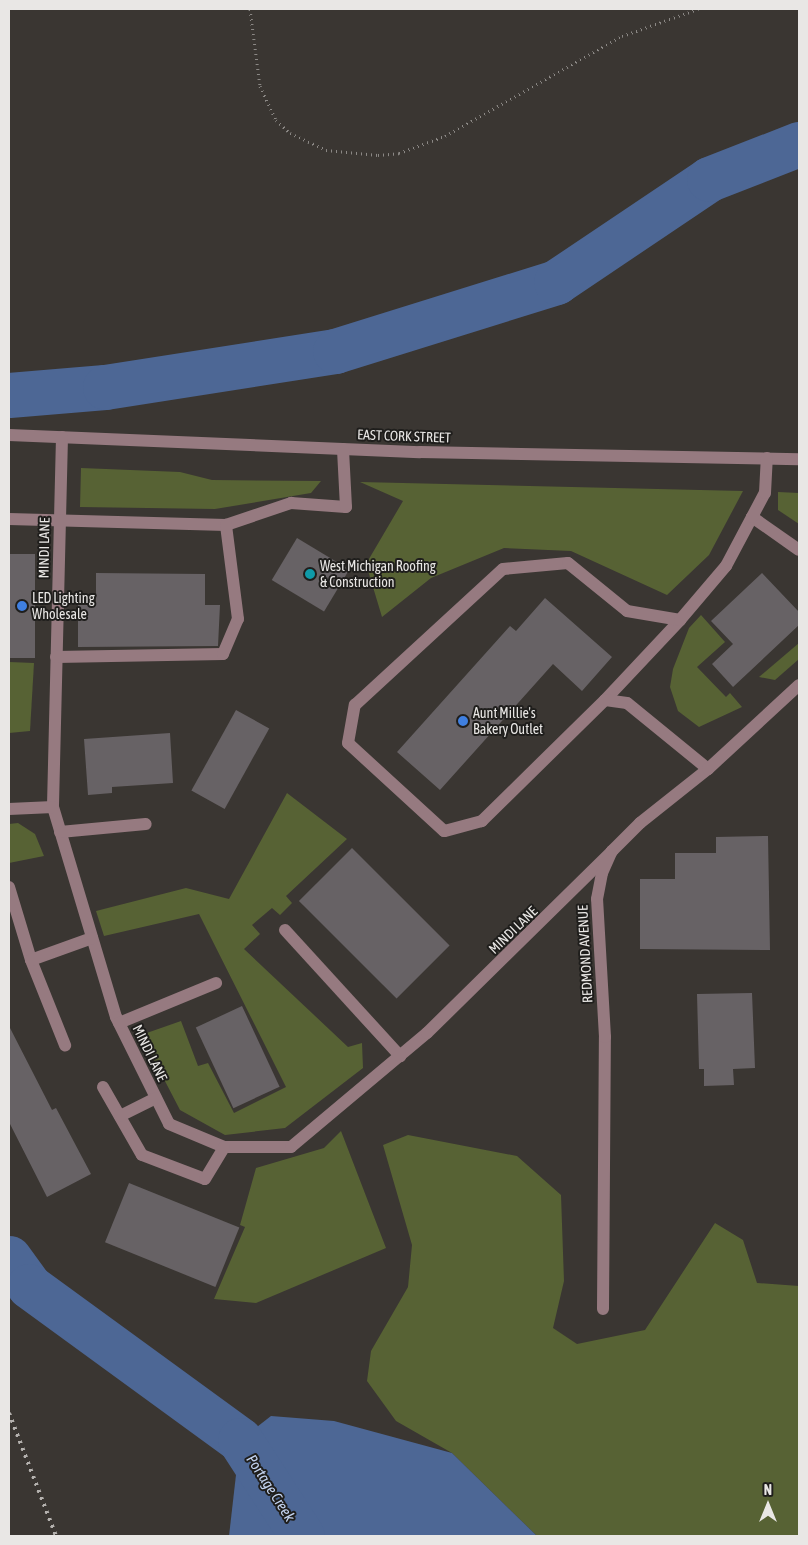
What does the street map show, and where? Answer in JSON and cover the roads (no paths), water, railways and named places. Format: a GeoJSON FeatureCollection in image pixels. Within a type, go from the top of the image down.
{"type":"FeatureCollection","features":[{"type":"Feature","properties":{"kind":"street","name":"EAST CORK STREET"},"geometry":{"type":"LineString","coordinates":[[9,435],[343,449],[799,459]]}},
{"type":"Feature","properties":{"kind":"street","name":"MINDI LANE"},"geometry":{"type":"LineString","coordinates":[[62,437],[53,807],[119,1023],[169,1124],[224,1147],[291,1147],[400,1056],[579,887],[612,851]]}},
{"type":"Feature","properties":{"kind":"street"},"geometry":{"type":"LineString","coordinates":[[9,519],[60,522],[226,525],[291,503],[346,507],[343,449]]}},
{"type":"Feature","properties":{"kind":"street"},"geometry":{"type":"LineString","coordinates":[[680,620],[627,611],[568,563],[502,569],[355,705],[348,743],[444,831],[482,821],[605,700],[680,620],[726,566],[765,493],[767,458]]}},
{"type":"Feature","properties":{"kind":"street"},"geometry":{"type":"LineString","coordinates":[[752,517],[799,550]]}},
{"type":"Feature","properties":{"kind":"street"},"geometry":{"type":"LineString","coordinates":[[56,657],[223,654],[238,619],[226,525]]}},
{"type":"Feature","properties":{"kind":"street","name":"REDMOND AVENUE"},"geometry":{"type":"LineString","coordinates":[[603,1309],[605,1037],[597,900],[602,873],[612,851],[678,789],[708,770],[799,685]]}},
{"type":"Feature","properties":{"kind":"street"},"geometry":{"type":"LineString","coordinates":[[605,700],[627,703],[708,770]]}},
{"type":"Feature","properties":{"kind":"street"},"geometry":{"type":"LineString","coordinates":[[9,809],[53,807]]}},
{"type":"Feature","properties":{"kind":"street"},"geometry":{"type":"LineString","coordinates":[[60,832],[146,824]]}},
{"type":"Feature","properties":{"kind":"street"},"geometry":{"type":"LineString","coordinates":[[9,887],[31,960],[65,1045]]}},
{"type":"Feature","properties":{"kind":"street"},"geometry":{"type":"LineString","coordinates":[[285,930],[400,1056]]}},
{"type":"Feature","properties":{"kind":"street"},"geometry":{"type":"LineString","coordinates":[[31,960],[92,938]]}},
{"type":"Feature","properties":{"kind":"street"},"geometry":{"type":"LineString","coordinates":[[119,1023],[216,983]]}},
{"type":"Feature","properties":{"kind":"street"},"geometry":{"type":"LineString","coordinates":[[104,1087],[142,1155],[205,1179],[224,1147]]}},
{"type":"Feature","properties":{"kind":"street"},"geometry":{"type":"LineString","coordinates":[[120,1116],[156,1098]]}},
{"type":"Feature","properties":{"kind":"water","name":"Portage Creek"},"geometry":{"type":"Polygon","coordinates":[[[271,1416],[334,1421],[452,1453],[537,1536],[229,1536],[240,1440],[271,1416]]]}},
{"type":"Feature","properties":{"kind":"waterway"},"geometry":{"type":"LineString","coordinates":[[9,395],[105,387],[335,351],[556,282],[709,179],[799,144]]}},
{"type":"Feature","properties":{"kind":"waterway","name":"Portage Creek"},"geometry":{"type":"LineString","coordinates":[[9,1258],[29,1286],[240,1440],[302,1536]]}},
{"type":"Feature","properties":{"kind":"railway"},"geometry":{"type":"LineString","coordinates":[[9,1413],[56,1536]]}},
{"type":"Feature","properties":{"kind":"place","name":"West Michigan Roofing & Construction"},"geometry":{"type":"Point","coordinates":[310,574]}},
{"type":"Feature","properties":{"kind":"place","name":"LED Lighting Wholesale"},"geometry":{"type":"Point","coordinates":[22,606]}},
{"type":"Feature","properties":{"kind":"place","name":"Aunt Millie's Bakery Outlet"},"geometry":{"type":"Point","coordinates":[463,721]}}]}
